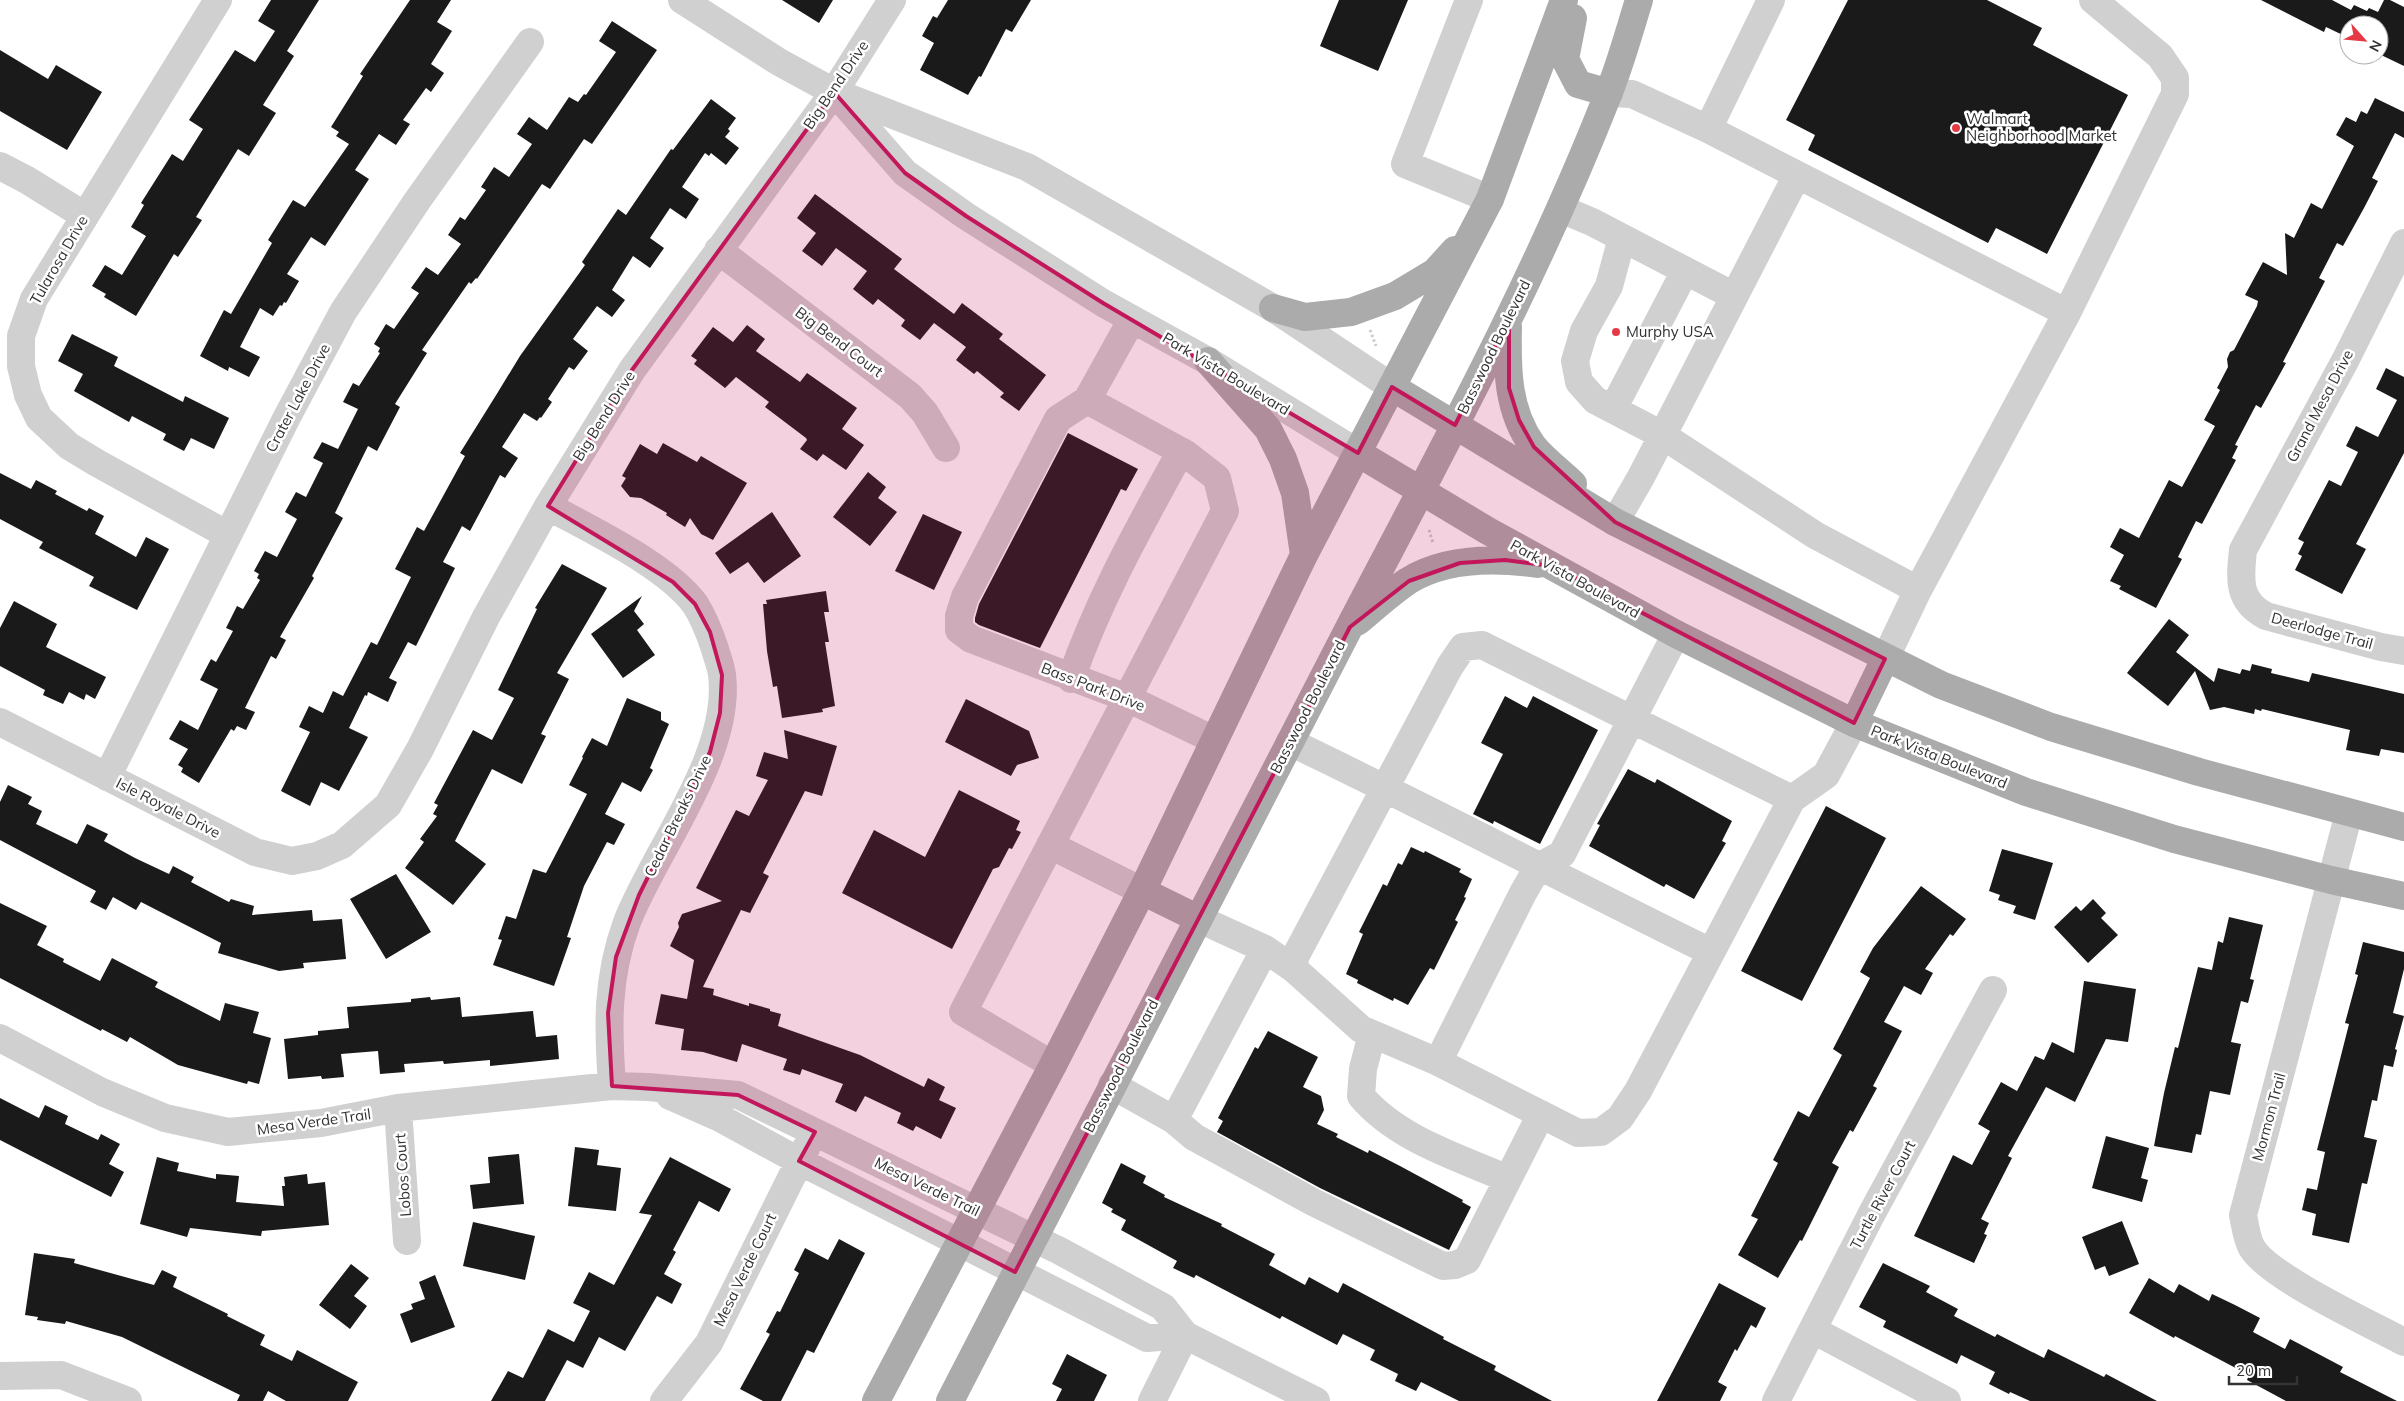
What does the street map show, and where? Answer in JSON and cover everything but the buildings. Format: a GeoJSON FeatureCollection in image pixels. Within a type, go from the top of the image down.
{"type":"FeatureCollection","features":[{"type":"Feature","properties":{"kind":"main road"},"geometry":{"type":"LineString","coordinates":[[876,1401],[1054,1065],[1142,891],[1304,555],[1490,199],[1564,0]]}},
{"type":"Feature","properties":{"kind":"main road"},"geometry":{"type":"LineString","coordinates":[[1579,0],[1565,59],[1578,84],[1609,93]]}},
{"type":"Feature","properties":{"kind":"main road","name":"Basswood Boulevard"},"geometry":{"type":"LineString","coordinates":[[950,1401],[1197,918],[1509,319],[1560,209],[1609,93],[1639,0]]}},
{"type":"Feature","properties":{"kind":"main road"},"geometry":{"type":"LineString","coordinates":[[1273,308],[1305,317],[1351,312],[1395,296],[1435,272],[1474,228]]}},
{"type":"Feature","properties":{"kind":"main road"},"geometry":{"type":"LineString","coordinates":[[1509,319],[1509,388],[1519,420],[1534,447],[1615,522]]}},
{"type":"Feature","properties":{"kind":"main road"},"geometry":{"type":"LineString","coordinates":[[1208,361],[1268,429],[1295,493],[1304,555]]}},
{"type":"Feature","properties":{"kind":"main road","name":"Park Vista Boulevard"},"geometry":{"type":"LineString","coordinates":[[1392,387],[1615,522],[1885,659],[1941,685],[2051,727],[2199,772],[2404,827]]}},
{"type":"Feature","properties":{"kind":"main road","name":"Park Vista Boulevard"},"geometry":{"type":"LineString","coordinates":[[1358,453],[1488,531],[1676,634],[1854,723],[2026,792],[2174,839],[2330,880],[2404,896]]}},
{"type":"Feature","properties":{"kind":"main road"},"geometry":{"type":"LineString","coordinates":[[1350,627],[1408,581],[1436,568],[1460,563],[1505,560],[1552,566]]}},
{"type":"Feature","properties":{"kind":"main road"},"geometry":{"type":"LineString","coordinates":[[1854,723],[1885,659]]}},
{"type":"Feature","properties":{"kind":"main road"},"geometry":{"type":"LineString","coordinates":[[1142,891],[1197,918]]}},
{"type":"Feature","properties":{"kind":"street","name":"Tularosa Drive"},"geometry":{"type":"LineString","coordinates":[[218,0],[34,299],[21,336],[21,366],[28,395],[39,418],[69,446],[228,534]]}},
{"type":"Feature","properties":{"kind":"street","name":"Park Vista Boulevard"},"geometry":{"type":"LineString","coordinates":[[682,0],[779,62],[834,92],[1027,167],[1273,308],[1392,387]]}},
{"type":"Feature","properties":{"kind":"street","name":"Big Bend Drive"},"geometry":{"type":"LineString","coordinates":[[342,845],[388,806],[420,749],[486,617],[548,506],[632,370],[834,92],[892,0]]}},
{"type":"Feature","properties":{"kind":"street"},"geometry":{"type":"LineString","coordinates":[[1469,0],[1405,164],[1490,199]]}},
{"type":"Feature","properties":{"kind":"street"},"geometry":{"type":"LineString","coordinates":[[1708,130],[1771,0]]}},
{"type":"Feature","properties":{"kind":"street"},"geometry":{"type":"LineString","coordinates":[[1885,659],[1918,590],[2067,314],[2175,94],[2175,78],[2160,56],[2093,0]]}},
{"type":"Feature","properties":{"kind":"street","name":"Crater Lake Drive"},"geometry":{"type":"LineString","coordinates":[[107,777],[287,417],[343,312],[416,201],[530,42]]}},
{"type":"Feature","properties":{"kind":"street","name":"Park Vista Boulevard"},"geometry":{"type":"LineString","coordinates":[[834,92],[905,173],[1014,247],[1132,319],[1208,361],[1358,453]]}},
{"type":"Feature","properties":{"kind":"street"},"geometry":{"type":"LineString","coordinates":[[1609,93],[1632,94],[1708,130],[2067,314]]}},
{"type":"Feature","properties":{"kind":"street"},"geometry":{"type":"LineString","coordinates":[[0,166],[27,180],[85,216]]}},
{"type":"Feature","properties":{"kind":"street"},"geometry":{"type":"LineString","coordinates":[[1615,522],[1797,175]]}},
{"type":"Feature","properties":{"kind":"street"},"geometry":{"type":"LineString","coordinates":[[1560,209],[1622,238],[1734,296]]}},
{"type":"Feature","properties":{"kind":"street"},"geometry":{"type":"LineString","coordinates":[[1622,238],[1609,286],[1584,331],[1575,361],[1579,382],[1596,400],[1662,435],[1815,535],[1918,590]]}},
{"type":"Feature","properties":{"kind":"street","name":"Grand Mesa Drive"},"geometry":{"type":"LineString","coordinates":[[2241,570],[2243,550],[2346,360],[2404,243]]}},
{"type":"Feature","properties":{"kind":"street","name":"Big Bend Court"},"geometry":{"type":"LineString","coordinates":[[718,250],[910,396],[924,413],[946,448]]}},
{"type":"Feature","properties":{"kind":"street"},"geometry":{"type":"LineString","coordinates":[[1613,409],[1685,271]]}},
{"type":"Feature","properties":{"kind":"street"},"geometry":{"type":"LineString","coordinates":[[1054,1065],[962,1012],[1225,511],[1217,478],[1180,451],[1087,400],[1132,319]]}},
{"type":"Feature","properties":{"kind":"street","name":"Bass Park Drive"},"geometry":{"type":"LineString","coordinates":[[1087,400],[1058,419],[965,597],[959,616],[959,630],[971,639],[1071,679],[1127,698],[1214,740]]}},
{"type":"Feature","properties":{"kind":"street"},"geometry":{"type":"LineString","coordinates":[[1071,679],[1086,636],[1108,587],[1180,451]]}},
{"type":"Feature","properties":{"kind":"street","name":"Cedar Breaks Drive"},"geometry":{"type":"LineString","coordinates":[[548,506],[646,562],[673,582],[695,604],[710,632],[722,675],[720,713],[710,752],[682,815],[639,895],[627,922],[616,957],[608,1014],[612,1086]]}},
{"type":"Feature","properties":{"kind":"street","name":"Deerlodge Trail"},"geometry":{"type":"LineString","coordinates":[[2241,570],[2245,598],[2254,610],[2266,616],[2381,647],[2404,651]]}},
{"type":"Feature","properties":{"kind":"street"},"geometry":{"type":"LineString","coordinates":[[1438,1062],[1522,893],[1538,867],[1562,854],[1676,634]]}},
{"type":"Feature","properties":{"kind":"street"},"geometry":{"type":"LineString","coordinates":[[1294,969],[1295,957],[1450,666],[1463,648],[1482,644],[1792,799]]}},
{"type":"Feature","properties":{"kind":"street","name":"Isle Royale Drive"},"geometry":{"type":"LineString","coordinates":[[0,722],[255,852],[292,861],[317,856],[342,845]]}},
{"type":"Feature","properties":{"kind":"street"},"geometry":{"type":"LineString","coordinates":[[1197,918],[1265,949],[1294,969],[1361,1029],[1438,1062],[1578,1133],[1601,1132],[1620,1118],[1638,1092],[1792,799],[1826,775],[1854,723]]}},
{"type":"Feature","properties":{"kind":"street"},"geometry":{"type":"LineString","coordinates":[[1290,742],[1711,952]]}},
{"type":"Feature","properties":{"kind":"street","name":"Mormon Trail"},"geometry":{"type":"LineString","coordinates":[[2348,813],[2243,1215],[2252,1248],[2267,1263],[2291,1280],[2404,1342]]}},
{"type":"Feature","properties":{"kind":"street"},"geometry":{"type":"LineString","coordinates":[[1050,845],[1142,891]]}},
{"type":"Feature","properties":{"kind":"street"},"geometry":{"type":"LineString","coordinates":[[1174,1120],[1265,949]]}},
{"type":"Feature","properties":{"kind":"street","name":"Turtle River Court"},"geometry":{"type":"LineString","coordinates":[[1776,1401],[1871,1214],[1994,990]]}},
{"type":"Feature","properties":{"kind":"street"},"geometry":{"type":"LineString","coordinates":[[1372,1034],[1363,1069],[1361,1096],[1370,1107],[1394,1126],[1508,1179]]}},
{"type":"Feature","properties":{"kind":"street","name":"Mesa Verde Trail"},"geometry":{"type":"LineString","coordinates":[[0,1038],[102,1092],[156,1114],[228,1132],[322,1123],[398,1108],[612,1086],[648,1087],[738,1095],[1033,1238],[1163,1307],[1185,1335],[1316,1401]]}},
{"type":"Feature","properties":{"kind":"street"},"geometry":{"type":"LineString","coordinates":[[1112,1085],[1174,1120],[1185,1132],[1312,1202],[1443,1266],[1455,1265],[1467,1260],[1541,1114]]}},
{"type":"Feature","properties":{"kind":"street","name":"Mesa Verde Trail"},"geometry":{"type":"LineString","coordinates":[[648,1087],[720,1118],[799,1161],[1147,1338],[1185,1335]]}},
{"type":"Feature","properties":{"kind":"street","name":"Lobos Court"},"geometry":{"type":"LineString","coordinates":[[398,1108],[407,1241]]}},
{"type":"Feature","properties":{"kind":"street","name":"Mesa Verde Court"},"geometry":{"type":"LineString","coordinates":[[664,1401],[709,1343],[815,1132]]}},
{"type":"Feature","properties":{"kind":"street"},"geometry":{"type":"LineString","coordinates":[[1813,1330],[1947,1401]]}},
{"type":"Feature","properties":{"kind":"street"},"geometry":{"type":"LineString","coordinates":[[1152,1401],[1185,1335]]}},
{"type":"Feature","properties":{"kind":"street"},"geometry":{"type":"LineString","coordinates":[[0,1376],[62,1375],[128,1401]]}},
{"type":"Feature","properties":{"kind":"path"},"geometry":{"type":"LineString","coordinates":[[1428,527],[1434,546]]}},
{"type":"Feature","properties":{"kind":"highlighted area"},"geometry":{"type":"Polygon","coordinates":[[[834,92],[905,173],[966,216],[1103,303],[1358,453],[1392,387],[1455,425],[1509,319],[1509,388],[1519,420],[1534,447],[1615,522],[1885,659],[1854,723],[1552,566],[1505,560],[1460,563],[1409,581],[1350,627],[1015,1272],[799,1161],[815,1132],[738,1095],[612,1086],[608,1013],[616,957],[639,895],[710,752],[720,713],[722,675],[710,632],[695,604],[673,582],[548,506],[632,370],[834,92]]]}},
{"type":"Feature","properties":{"kind":"place","name":"Walmart Neighborhood Market"},"geometry":{"type":"Point","coordinates":[1956,128]}},
{"type":"Feature","properties":{"kind":"place","name":"Murphy USA"},"geometry":{"type":"Point","coordinates":[1616,332]}}]}
